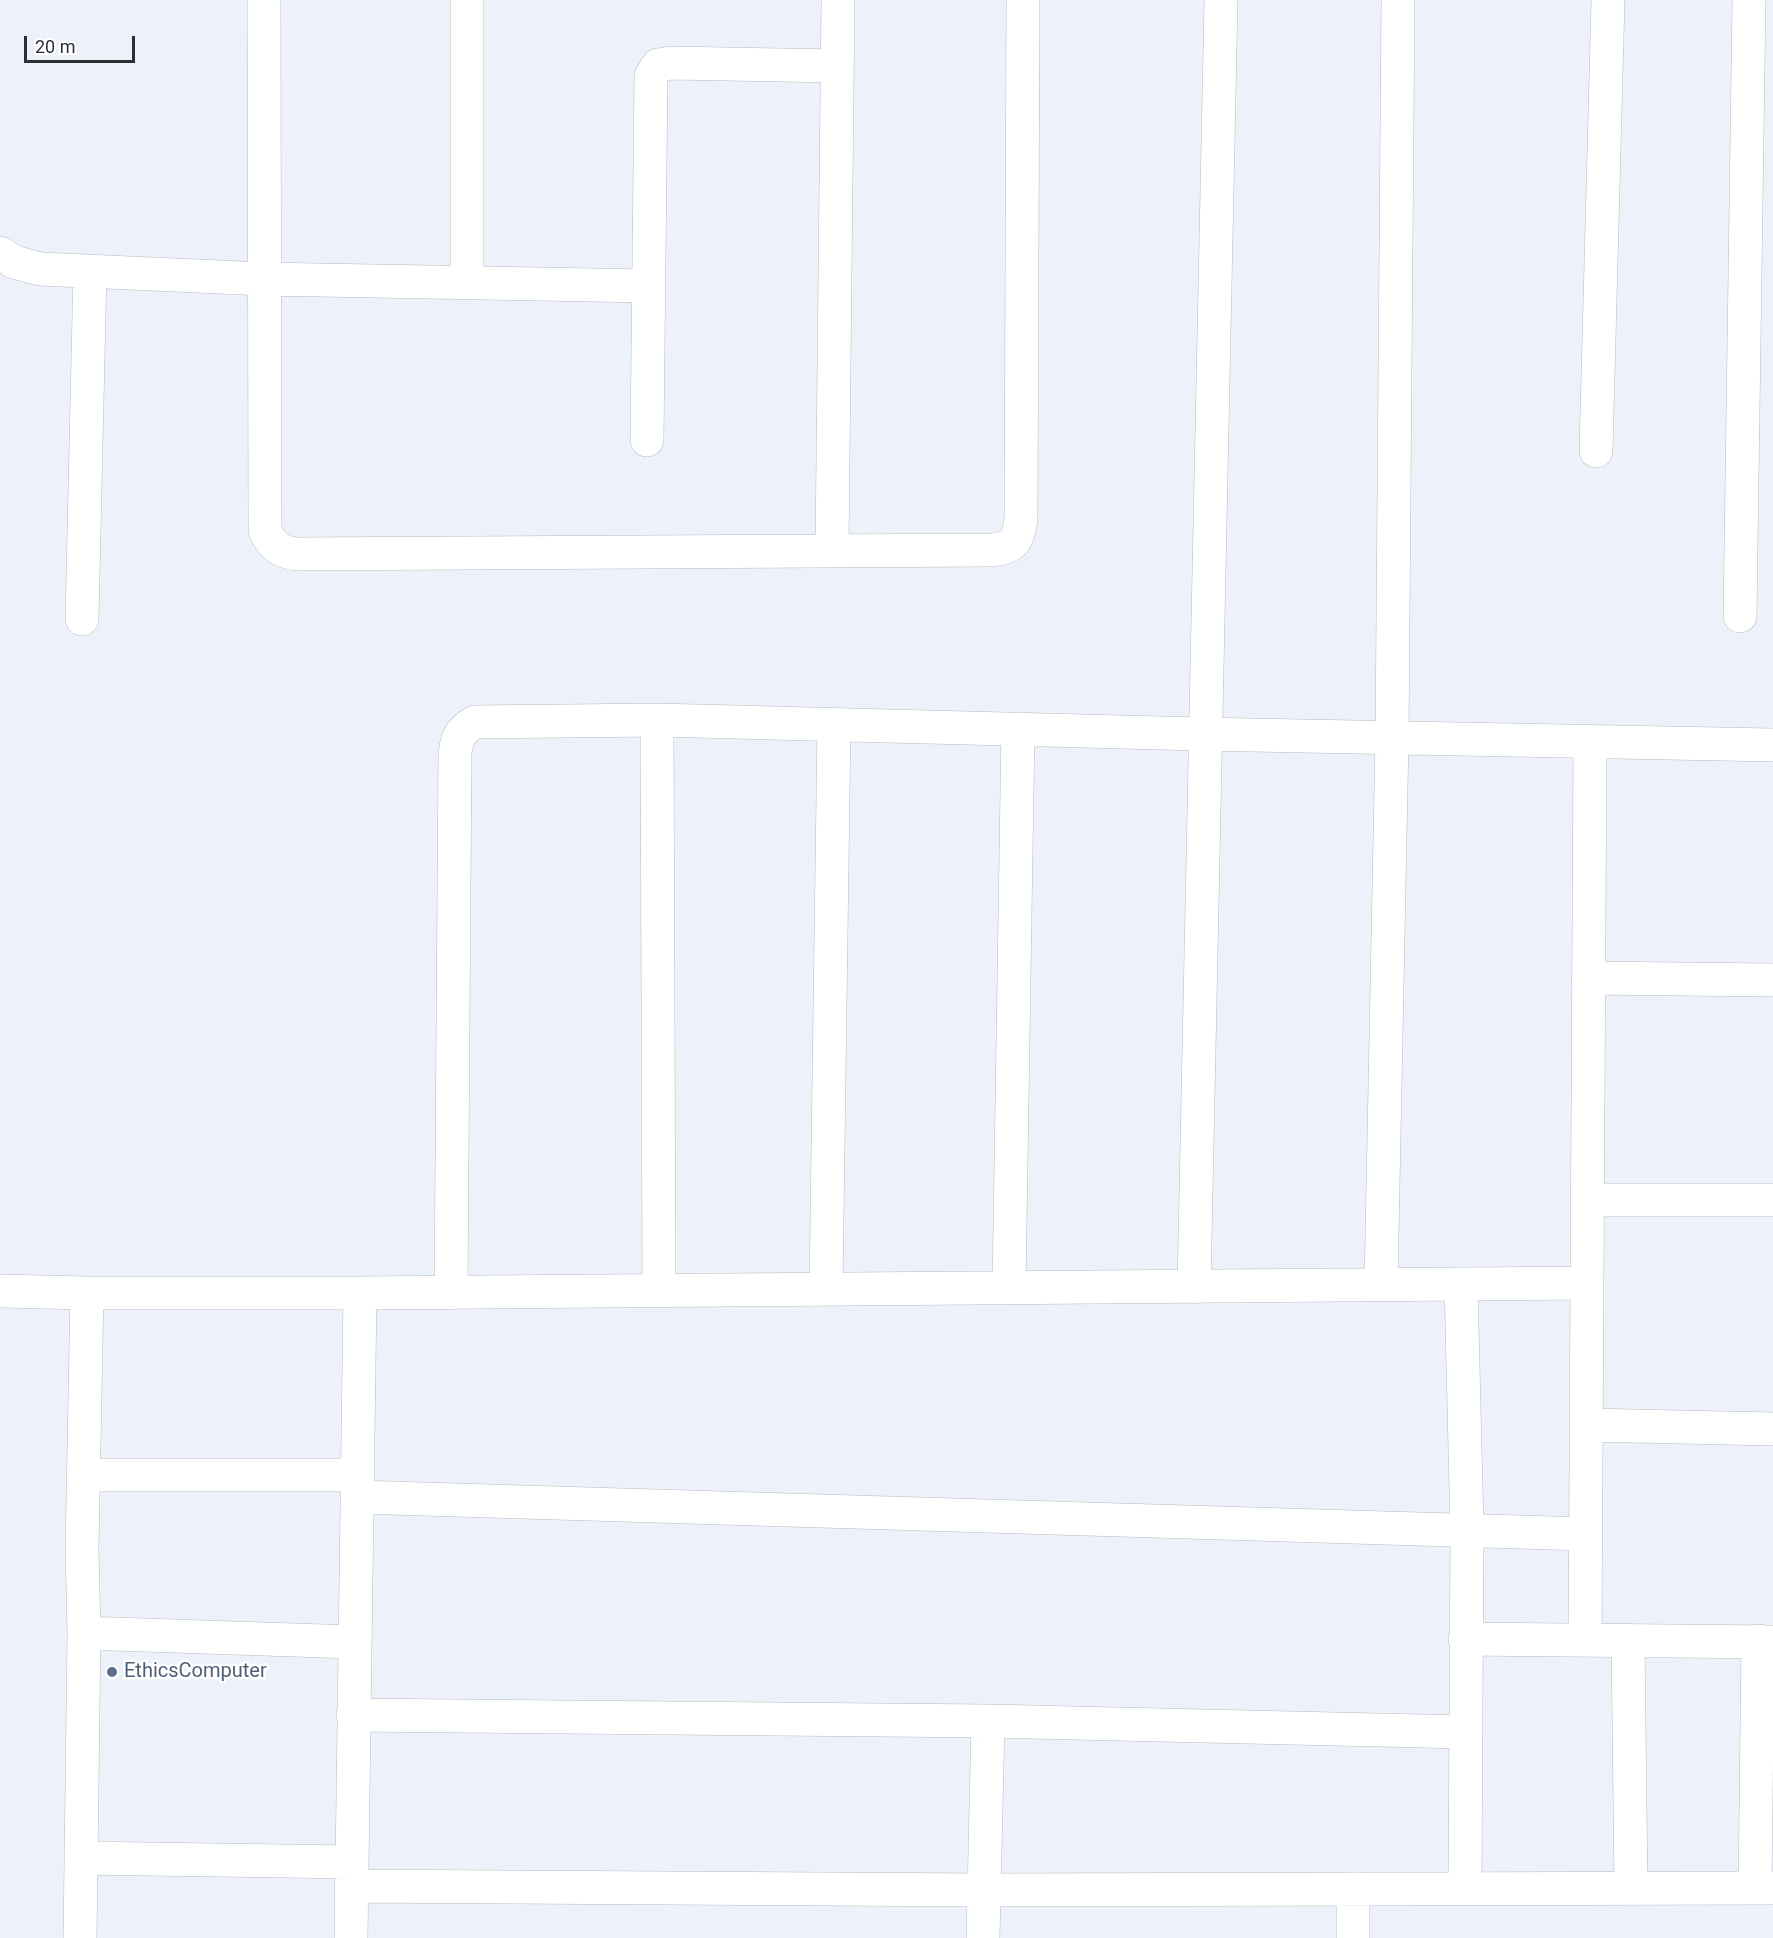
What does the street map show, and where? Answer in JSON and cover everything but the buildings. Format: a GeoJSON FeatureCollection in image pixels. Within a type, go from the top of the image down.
{"type":"FeatureCollection","features":[{"type":"Feature","properties":{"kind":"street"},"geometry":{"type":"LineString","coordinates":[[264,0],[265,530],[269,541],[286,552],[991,550],[1005,549],[1012,544],[1019,533],[1021,519],[1023,0]]}},
{"type":"Feature","properties":{"kind":"street"},"geometry":{"type":"LineString","coordinates":[[467,0],[467,282]]}},
{"type":"Feature","properties":{"kind":"street"},"geometry":{"type":"LineString","coordinates":[[832,549],[838,0]]}},
{"type":"Feature","properties":{"kind":"street"},"geometry":{"type":"LineString","coordinates":[[1194,1287],[1221,0]]}},
{"type":"Feature","properties":{"kind":"street"},"geometry":{"type":"LineString","coordinates":[[1381,1285],[1392,738],[1398,0]]}},
{"type":"Feature","properties":{"kind":"street"},"geometry":{"type":"LineString","coordinates":[[1596,451],[1608,0]]}},
{"type":"Feature","properties":{"kind":"street"},"geometry":{"type":"LineString","coordinates":[[1740,616],[1749,0]]}},
{"type":"Feature","properties":{"kind":"street"},"geometry":{"type":"LineString","coordinates":[[647,440],[651,76],[658,65],[671,63],[837,66]]}},
{"type":"Feature","properties":{"kind":"street"},"geometry":{"type":"LineString","coordinates":[[0,252],[14,262],[40,269],[264,279],[649,286]]}},
{"type":"Feature","properties":{"kind":"street"},"geometry":{"type":"LineString","coordinates":[[82,619],[90,271]]}},
{"type":"Feature","properties":{"kind":"street"},"geometry":{"type":"LineString","coordinates":[[657,720],[659,1291]]}},
{"type":"Feature","properties":{"kind":"street"},"geometry":{"type":"LineString","coordinates":[[451,1293],[455,753],[457,739],[464,728],[475,722],[657,720],[1773,745]]}},
{"type":"Feature","properties":{"kind":"street"},"geometry":{"type":"LineString","coordinates":[[826,1289],[834,724]]}},
{"type":"Feature","properties":{"kind":"street"},"geometry":{"type":"LineString","coordinates":[[1009,1288],[1018,729]]}},
{"type":"Feature","properties":{"kind":"street"},"geometry":{"type":"LineString","coordinates":[[1585,1640],[1590,742]]}},
{"type":"Feature","properties":{"kind":"street"},"geometry":{"type":"LineString","coordinates":[[1588,978],[1773,980]]}},
{"type":"Feature","properties":{"kind":"street"},"geometry":{"type":"LineString","coordinates":[[1587,1200],[1773,1200]]}},
{"type":"Feature","properties":{"kind":"street"},"geometry":{"type":"LineString","coordinates":[[1461,1284],[1467,1529],[1465,1889]]}},
{"type":"Feature","properties":{"kind":"street"},"geometry":{"type":"LineString","coordinates":[[0,1291],[451,1293],[1587,1284]]}},
{"type":"Feature","properties":{"kind":"street"},"geometry":{"type":"LineString","coordinates":[[80,1938],[84,1633],[82,1548],[87,1293]]}},
{"type":"Feature","properties":{"kind":"street"},"geometry":{"type":"LineString","coordinates":[[351,1938],[352,1715],[360,1293]]}},
{"type":"Feature","properties":{"kind":"street"},"geometry":{"type":"LineString","coordinates":[[1586,1425],[1773,1429]]}},
{"type":"Feature","properties":{"kind":"street"},"geometry":{"type":"LineString","coordinates":[[84,1475],[1585,1534]]}},
{"type":"Feature","properties":{"kind":"street"},"geometry":{"type":"LineString","coordinates":[[84,1633],[354,1642]]}},
{"type":"Feature","properties":{"kind":"street"},"geometry":{"type":"LineString","coordinates":[[81,1858],[351,1874],[984,1890],[1764,1888],[1765,1641],[1466,1639]]}},
{"type":"Feature","properties":{"kind":"street"},"geometry":{"type":"LineString","coordinates":[[1628,1640],[1630,1889]]}},
{"type":"Feature","properties":{"kind":"street"},"geometry":{"type":"LineString","coordinates":[[352,1715],[988,1721],[1465,1732]]}},
{"type":"Feature","properties":{"kind":"street"},"geometry":{"type":"LineString","coordinates":[[983,1938],[988,1721]]}},
{"type":"Feature","properties":{"kind":"street"},"geometry":{"type":"LineString","coordinates":[[1353,1889],[1353,1938]]}},
{"type":"Feature","properties":{"kind":"place","name":"EthicsComputer"},"geometry":{"type":"Point","coordinates":[112,1672]}}]}
